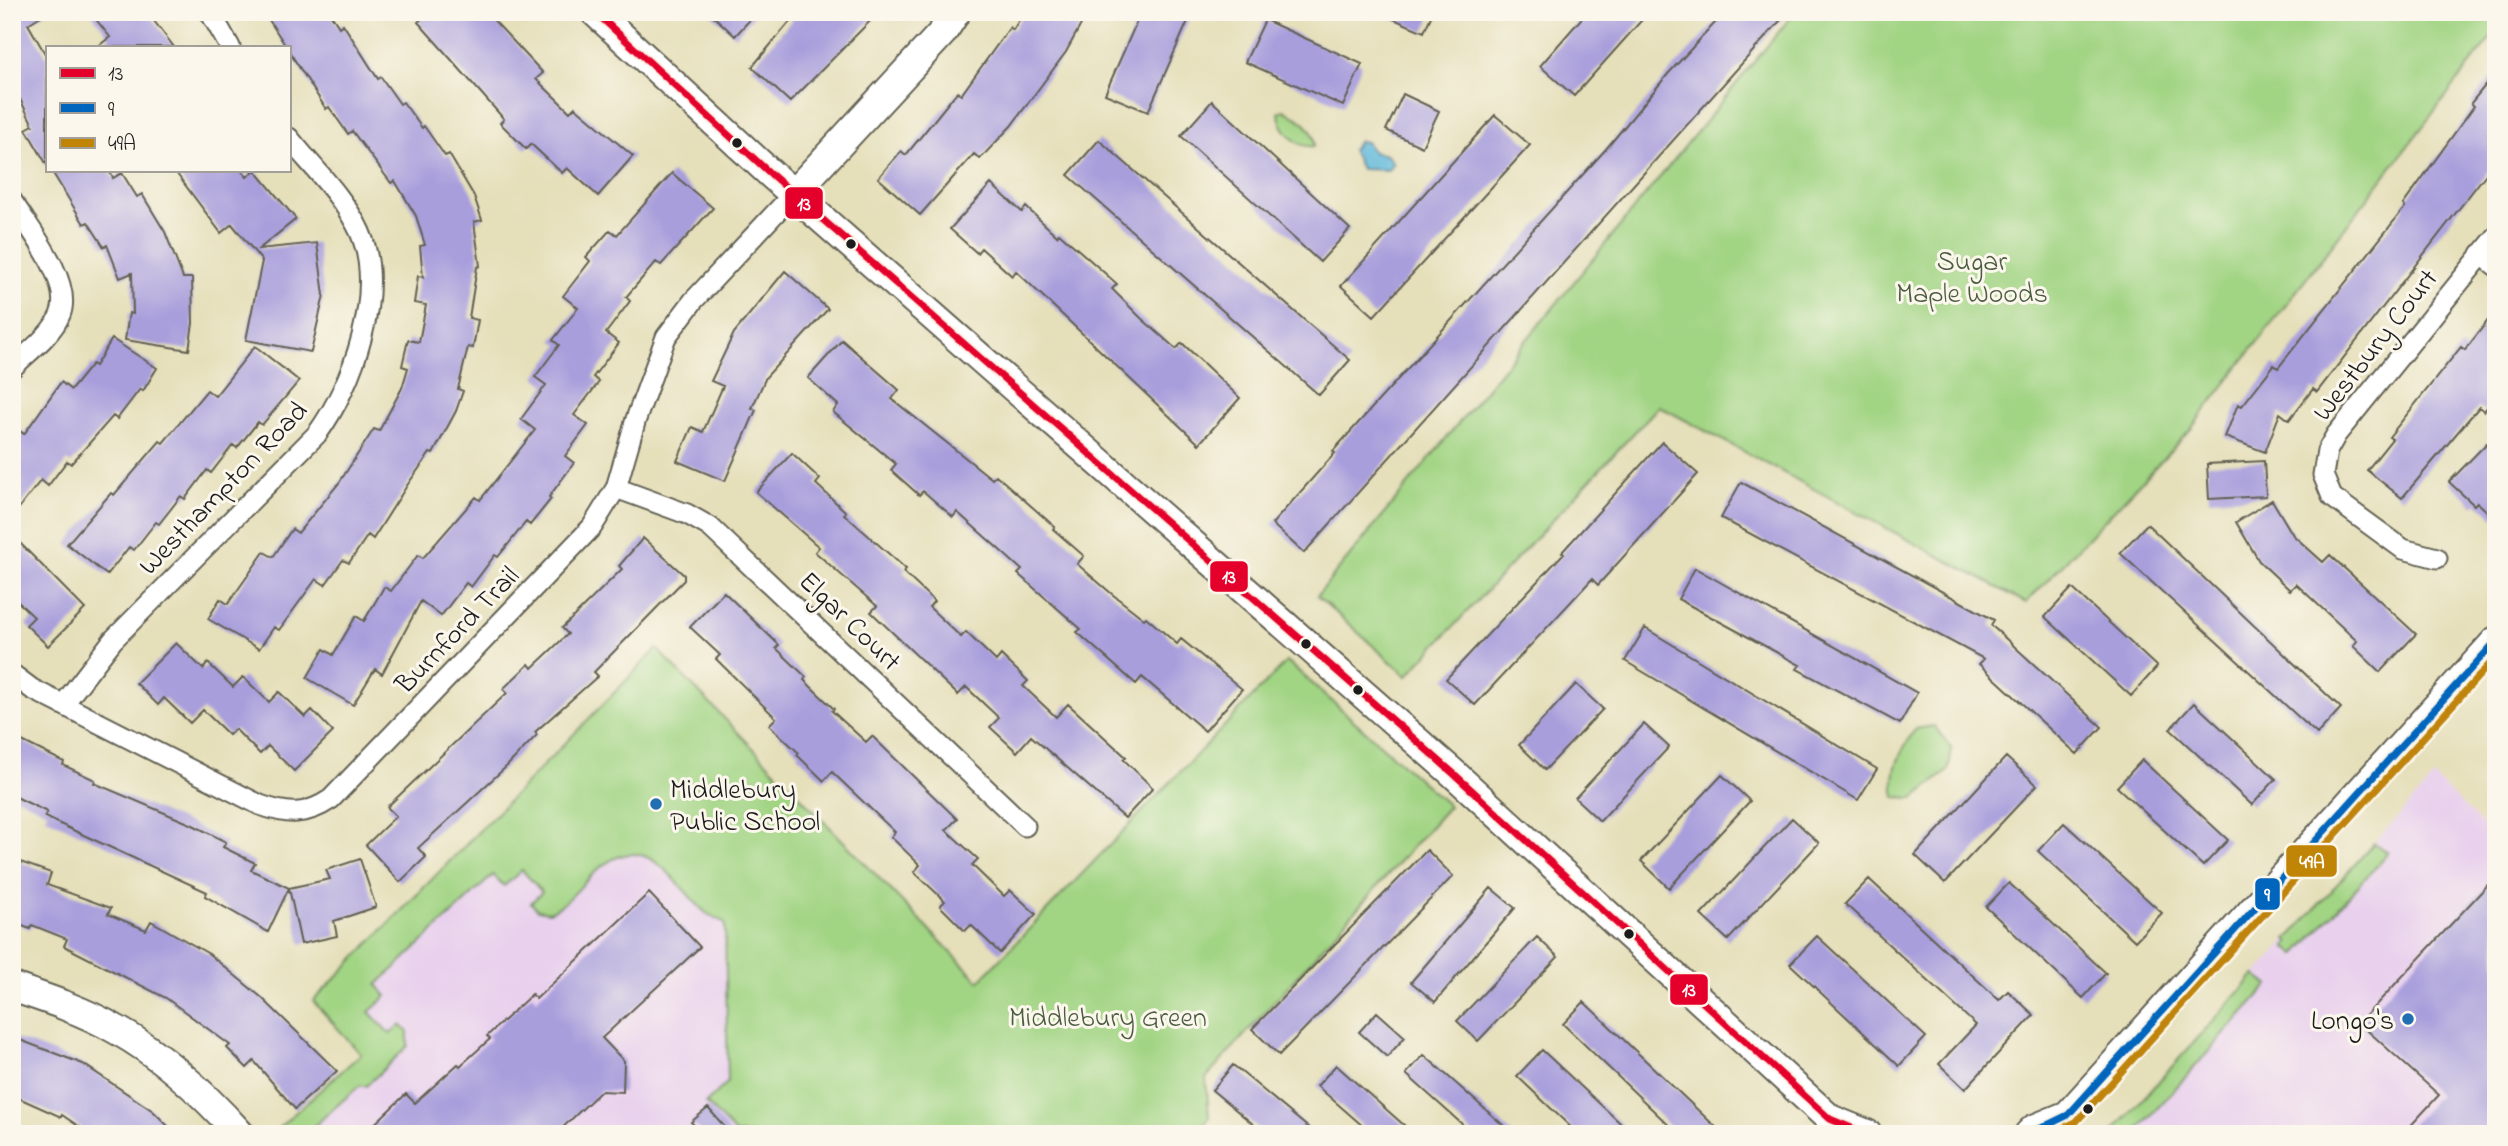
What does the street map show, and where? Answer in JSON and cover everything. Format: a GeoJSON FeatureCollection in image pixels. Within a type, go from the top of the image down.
{"type":"FeatureCollection","features":[{"type":"Feature","properties":{"kind":"street"},"geometry":{"type":"LineString","coordinates":[[210,12],[228,46]]}},
{"type":"Feature","properties":{"kind":"street"},"geometry":{"type":"LineString","coordinates":[[595,12],[794,193],[1453,773],[1832,1126],[1867,1134]]}},
{"type":"Feature","properties":{"kind":"street"},"geometry":{"type":"LineString","coordinates":[[794,193],[942,33],[956,12]]}},
{"type":"Feature","properties":{"kind":"street","name":"Westhampton Road"},"geometry":{"type":"LineString","coordinates":[[63,705],[113,640],[317,434],[335,409],[347,383],[356,356],[368,293],[367,255],[359,231],[339,199],[290,139]]}},
{"type":"Feature","properties":{"kind":"street","name":"Burnford Trail"},"geometry":{"type":"LineString","coordinates":[[12,674],[32,689],[260,806],[282,813],[298,814],[315,809],[331,799],[592,527],[616,488],[636,419],[666,337],[694,300],[794,193]]}},
{"type":"Feature","properties":{"kind":"street"},"geometry":{"type":"LineString","coordinates":[[12,201],[48,258],[61,284],[64,300],[61,314],[50,331],[12,368]]}},
{"type":"Feature","properties":{"kind":"street","name":"Westbury Court"},"geometry":{"type":"LineString","coordinates":[[2437,558],[2403,549],[2332,497],[2323,475],[2327,451],[2336,435],[2488,260],[2496,237]]}},
{"type":"Feature","properties":{"kind":"street","name":"Elgar Court"},"geometry":{"type":"LineString","coordinates":[[616,488],[687,513],[710,527],[1025,826]]}},
{"type":"Feature","properties":{"kind":"street"},"geometry":{"type":"LineString","coordinates":[[2029,1134],[2034,1129],[2066,1124],[2496,641]]}},
{"type":"Feature","properties":{"kind":"street"},"geometry":{"type":"LineString","coordinates":[[12,986],[66,1005],[117,1030],[207,1098],[240,1134]]}},
{"type":"Feature","properties":{"kind":"shaded area","name":"Middlebury Public School"},"geometry":{"type":"Polygon","coordinates":[[[657,649],[810,1134],[285,1134],[279,1127],[361,1054],[313,1001],[657,649]]]}},
{"type":"Feature","properties":{"kind":"shaded area"},"geometry":{"type":"Polygon","coordinates":[[[2434,777],[2496,839],[2496,1134],[2111,1134],[2434,777]]]}},
{"type":"Feature","properties":{"kind":"green space","name":"Sugar Maple Woods"},"geometry":{"type":"Polygon","coordinates":[[[1795,12],[2496,12],[2496,31],[2190,430],[2026,603],[1659,406],[1407,676],[1317,596],[1795,12]]]}},
{"type":"Feature","properties":{"kind":"green space"},"geometry":{"type":"Polygon","coordinates":[[[1284,110],[1310,129],[1314,146],[1301,144],[1290,136],[1280,118],[1279,112],[1284,110]]]}},
{"type":"Feature","properties":{"kind":"green space","name":"Middlebury Green"},"geometry":{"type":"Polygon","coordinates":[[[657,649],[979,981],[1287,661],[1449,806],[1206,1078],[1209,1118],[1197,1134],[736,1134],[706,1103],[728,1082],[725,923],[706,913],[669,873],[656,863],[643,856],[629,854],[612,859],[567,900],[549,912],[538,910],[531,903],[542,892],[522,870],[504,886],[493,875],[377,985],[387,996],[369,1012],[390,1034],[401,1025],[408,1032],[408,1046],[366,1086],[359,1086],[305,1134],[285,1134],[279,1127],[361,1054],[313,1001],[657,649]]]}},
{"type":"Feature","properties":{"kind":"green space"},"geometry":{"type":"Polygon","coordinates":[[[1934,726],[1952,749],[1948,771],[1914,798],[1895,797],[1895,769],[1905,745],[1915,729],[1934,726]]]}},
{"type":"Feature","properties":{"kind":"green space"},"geometry":{"type":"Polygon","coordinates":[[[2374,843],[2388,853],[2296,955],[2286,947],[2290,943],[2287,940],[2374,843]]]}},
{"type":"Feature","properties":{"kind":"green space"},"geometry":{"type":"Polygon","coordinates":[[[2255,975],[2269,985],[2134,1134],[2111,1134],[2255,975]]]}},
{"type":"Feature","properties":{"kind":"water"},"geometry":{"type":"Polygon","coordinates":[[[1359,141],[1366,142],[1373,152],[1387,155],[1393,163],[1388,170],[1361,169],[1352,150],[1359,141]]]}},
{"type":"Feature","properties":{"kind":"building"},"geometry":{"type":"Polygon","coordinates":[[[12,12],[47,12],[28,24],[46,55],[46,163],[26,129],[33,125],[12,83],[12,12]]]}},
{"type":"Feature","properties":{"kind":"building"},"geometry":{"type":"Polygon","coordinates":[[[90,12],[147,12],[173,46],[98,46],[110,37],[90,12]]]}},
{"type":"Feature","properties":{"kind":"building"},"geometry":{"type":"Polygon","coordinates":[[[264,12],[329,12],[339,27],[343,24],[378,79],[381,77],[400,104],[403,102],[422,128],[424,126],[445,156],[449,154],[474,196],[482,220],[474,222],[480,266],[477,267],[469,318],[478,320],[473,348],[468,347],[458,389],[463,391],[456,411],[433,454],[430,453],[408,484],[373,539],[368,535],[349,563],[343,560],[325,585],[316,579],[279,630],[274,627],[259,649],[208,619],[220,599],[228,604],[264,552],[273,557],[292,529],[298,533],[339,483],[374,429],[379,431],[402,388],[408,368],[402,366],[408,340],[419,342],[426,305],[414,303],[418,276],[423,277],[420,246],[425,245],[416,216],[395,181],[391,183],[352,131],[348,134],[329,107],[326,109],[290,53],[290,46],[286,46],[264,12]]]}},
{"type":"Feature","properties":{"kind":"building"},"geometry":{"type":"Polygon","coordinates":[[[430,12],[486,12],[543,73],[536,79],[570,112],[575,107],[633,156],[598,196],[567,168],[562,173],[531,144],[526,149],[500,123],[504,119],[418,22],[430,12]]]}},
{"type":"Feature","properties":{"kind":"building"},"geometry":{"type":"Polygon","coordinates":[[[709,12],[757,12],[735,36],[709,12]]]}},
{"type":"Feature","properties":{"kind":"building"},"geometry":{"type":"Polygon","coordinates":[[[798,12],[879,12],[790,102],[752,67],[798,12]]]}},
{"type":"Feature","properties":{"kind":"building"},"geometry":{"type":"Polygon","coordinates":[[[1024,12],[1067,12],[1083,21],[1066,52],[1011,126],[980,159],[974,154],[920,215],[878,178],[901,151],[906,155],[957,92],[961,95],[1010,27],[1013,30],[1024,12]]]}},
{"type":"Feature","properties":{"kind":"building"},"geometry":{"type":"Polygon","coordinates":[[[1141,12],[1192,12],[1148,112],[1105,94],[1141,12]]]}},
{"type":"Feature","properties":{"kind":"building"},"geometry":{"type":"Polygon","coordinates":[[[1377,12],[1433,12],[1424,32],[1377,12]]]}},
{"type":"Feature","properties":{"kind":"building"},"geometry":{"type":"Polygon","coordinates":[[[1587,12],[1649,12],[1574,96],[1540,66],[1587,12]]]}},
{"type":"Feature","properties":{"kind":"building"},"geometry":{"type":"Polygon","coordinates":[[[1725,12],[1788,12],[1304,553],[1272,524],[1335,453],[1333,451],[1606,149],[1668,74],[1725,12]]]}},
{"type":"Feature","properties":{"kind":"building"},"geometry":{"type":"Polygon","coordinates":[[[1265,20],[1362,64],[1343,106],[1245,62],[1265,20]]]}},
{"type":"Feature","properties":{"kind":"building"},"geometry":{"type":"Polygon","coordinates":[[[2496,72],[2496,161],[2317,392],[2313,389],[2289,420],[2280,413],[2265,452],[2225,437],[2238,404],[2242,406],[2274,365],[2278,368],[2405,207],[2403,205],[2474,106],[2471,103],[2496,72]]]}},
{"type":"Feature","properties":{"kind":"building"},"geometry":{"type":"Polygon","coordinates":[[[1403,94],[1439,111],[1422,147],[1386,130],[1403,94]]]}},
{"type":"Feature","properties":{"kind":"building"},"geometry":{"type":"Polygon","coordinates":[[[1212,101],[1350,229],[1320,262],[1181,136],[1212,101]]]}},
{"type":"Feature","properties":{"kind":"building"},"geometry":{"type":"Polygon","coordinates":[[[1495,115],[1530,145],[1374,316],[1341,286],[1495,115]]]}},
{"type":"Feature","properties":{"kind":"building"},"geometry":{"type":"Polygon","coordinates":[[[1099,140],[1350,360],[1319,395],[1068,175],[1099,140]]]}},
{"type":"Feature","properties":{"kind":"building"},"geometry":{"type":"Polygon","coordinates":[[[52,172],[110,172],[113,178],[122,173],[137,197],[142,194],[165,232],[183,278],[192,278],[193,323],[189,350],[125,340],[129,313],[133,314],[132,273],[120,278],[107,245],[104,247],[88,222],[84,224],[52,172]]]}},
{"type":"Feature","properties":{"kind":"building"},"geometry":{"type":"Polygon","coordinates":[[[175,172],[243,172],[247,177],[257,172],[296,219],[259,249],[317,243],[324,295],[311,352],[246,340],[262,261],[232,224],[221,233],[175,172]]]}},
{"type":"Feature","properties":{"kind":"building"},"geometry":{"type":"Polygon","coordinates":[[[672,173],[713,208],[661,265],[656,262],[626,297],[630,301],[606,333],[619,343],[593,377],[599,382],[574,415],[588,425],[565,456],[574,463],[549,497],[551,499],[530,525],[526,522],[498,557],[495,555],[471,587],[466,583],[441,616],[421,601],[382,674],[375,669],[353,705],[307,678],[324,649],[333,655],[356,616],[364,621],[384,587],[391,591],[418,555],[423,558],[476,497],[480,500],[535,430],[521,419],[546,385],[535,377],[559,345],[553,340],[578,308],[563,296],[590,261],[586,257],[610,230],[617,235],[672,173]]]}},
{"type":"Feature","properties":{"kind":"building"},"geometry":{"type":"Polygon","coordinates":[[[991,184],[1022,212],[1026,207],[1057,236],[1059,233],[1117,284],[1112,289],[1141,318],[1176,349],[1182,343],[1240,398],[1199,444],[1016,271],[1012,276],[981,248],[977,253],[950,229],[991,184]]]}},
{"type":"Feature","properties":{"kind":"building"},"geometry":{"type":"Polygon","coordinates":[[[785,271],[828,309],[766,377],[752,408],[756,410],[725,481],[677,461],[692,427],[703,432],[723,386],[711,381],[734,333],[785,271]]]}},
{"type":"Feature","properties":{"kind":"building"},"geometry":{"type":"Polygon","coordinates":[[[2496,310],[2496,396],[2484,411],[2479,407],[2402,498],[2367,470],[2392,439],[2389,437],[2461,347],[2465,350],[2496,310]]]}},
{"type":"Feature","properties":{"kind":"building"},"geometry":{"type":"Polygon","coordinates":[[[112,339],[157,368],[143,391],[140,389],[117,419],[113,416],[71,464],[67,461],[48,486],[41,480],[12,517],[12,425],[24,434],[61,382],[71,390],[92,364],[95,366],[112,339]]]}},
{"type":"Feature","properties":{"kind":"building"},"geometry":{"type":"Polygon","coordinates":[[[842,340],[899,390],[892,399],[992,479],[996,475],[1055,527],[1053,529],[1084,556],[1077,564],[1177,644],[1181,639],[1242,689],[1205,731],[1142,677],[1136,684],[1077,632],[1081,629],[1018,574],[1022,570],[992,543],[957,512],[953,517],[923,491],[919,495],[891,470],[896,464],[833,412],[838,405],[808,378],[842,340]]]}},
{"type":"Feature","properties":{"kind":"building"},"geometry":{"type":"Polygon","coordinates":[[[255,346],[299,381],[262,425],[258,422],[237,448],[233,445],[211,473],[207,470],[185,499],[181,496],[134,550],[129,547],[107,575],[67,544],[160,441],[163,443],[207,390],[215,396],[255,346]]]}},
{"type":"Feature","properties":{"kind":"building"},"geometry":{"type":"Polygon","coordinates":[[[1662,442],[1698,474],[1598,585],[1592,579],[1475,705],[1446,679],[1564,553],[1562,552],[1662,442]]]}},
{"type":"Feature","properties":{"kind":"building"},"geometry":{"type":"Polygon","coordinates":[[[2487,443],[2496,452],[2496,520],[2477,502],[2474,505],[2449,482],[2487,443]]]}},
{"type":"Feature","properties":{"kind":"building"},"geometry":{"type":"Polygon","coordinates":[[[792,453],[820,479],[816,484],[846,512],[844,514],[906,569],[903,572],[934,601],[929,607],[961,637],[966,632],[996,661],[1001,655],[1028,681],[1023,686],[1056,717],[1068,704],[1126,757],[1123,759],[1153,788],[1125,818],[1031,736],[1017,752],[990,727],[999,718],[966,687],[958,695],[871,612],[877,606],[815,552],[819,547],[756,492],[792,453]]]}},
{"type":"Feature","properties":{"kind":"building"},"geometry":{"type":"Polygon","coordinates":[[[2264,461],[2266,496],[2209,499],[2207,464],[2264,461]]]}},
{"type":"Feature","properties":{"kind":"building"},"geometry":{"type":"Polygon","coordinates":[[[1741,482],[1994,620],[1991,625],[2102,727],[2077,754],[1979,664],[1984,659],[1721,518],[1741,482]]]}},
{"type":"Feature","properties":{"kind":"building"},"geometry":{"type":"Polygon","coordinates":[[[2272,500],[2293,535],[2323,562],[2330,555],[2416,634],[2380,672],[2353,646],[2357,641],[2296,584],[2290,590],[2259,561],[2236,522],[2272,500]]]}},
{"type":"Feature","properties":{"kind":"building"},"geometry":{"type":"Polygon","coordinates":[[[2147,524],[2341,708],[2317,734],[2120,553],[2147,524]]]}},
{"type":"Feature","properties":{"kind":"building"},"geometry":{"type":"Polygon","coordinates":[[[12,535],[85,609],[48,646],[26,625],[34,617],[12,596],[12,535]]]}},
{"type":"Feature","properties":{"kind":"building"},"geometry":{"type":"Polygon","coordinates":[[[643,538],[684,575],[684,580],[594,672],[598,676],[535,732],[537,735],[507,766],[418,848],[426,857],[400,882],[366,845],[396,816],[387,807],[507,693],[503,689],[529,664],[532,668],[568,634],[562,628],[622,569],[619,566],[643,538]]]}},
{"type":"Feature","properties":{"kind":"building"},"geometry":{"type":"Polygon","coordinates":[[[1695,568],[1917,693],[1900,724],[1797,669],[1800,665],[1678,599],[1695,568]]]}},
{"type":"Feature","properties":{"kind":"building"},"geometry":{"type":"Polygon","coordinates":[[[2072,588],[2157,667],[2131,696],[2045,617],[2072,588]]]}},
{"type":"Feature","properties":{"kind":"building"},"geometry":{"type":"Polygon","coordinates":[[[724,592],[779,645],[776,648],[806,677],[804,680],[834,709],[832,711],[866,742],[872,736],[957,819],[946,830],[978,859],[972,865],[1004,896],[1010,890],[1036,914],[1000,953],[971,925],[965,931],[940,906],[945,901],[914,872],[920,865],[891,837],[895,832],[832,772],[824,781],[797,755],[799,753],[769,725],[776,718],[716,659],[720,655],[690,627],[724,592]]]}},
{"type":"Feature","properties":{"kind":"building"},"geometry":{"type":"Polygon","coordinates":[[[1645,628],[1877,769],[1858,800],[1625,661],[1645,628]]]}},
{"type":"Feature","properties":{"kind":"building"},"geometry":{"type":"Polygon","coordinates":[[[176,643],[203,669],[208,663],[233,687],[243,677],[269,702],[279,692],[305,717],[312,710],[333,732],[294,771],[268,746],[260,754],[235,729],[229,735],[203,710],[190,723],[164,698],[158,705],[136,683],[176,643]]]}},
{"type":"Feature","properties":{"kind":"building"},"geometry":{"type":"Polygon","coordinates":[[[1576,684],[1603,709],[1545,770],[1519,745],[1576,684]]]}},
{"type":"Feature","properties":{"kind":"building"},"geometry":{"type":"Polygon","coordinates":[[[2194,703],[2276,779],[2252,805],[2170,729],[2194,703]]]}},
{"type":"Feature","properties":{"kind":"building"},"geometry":{"type":"Polygon","coordinates":[[[1644,724],[1669,747],[1600,821],[1575,798],[1644,724]]]}},
{"type":"Feature","properties":{"kind":"building"},"geometry":{"type":"Polygon","coordinates":[[[12,736],[64,762],[63,765],[95,780],[94,783],[226,842],[223,847],[255,863],[251,870],[289,888],[268,932],[205,896],[207,892],[45,817],[47,812],[12,795],[12,736]]]}},
{"type":"Feature","properties":{"kind":"building"},"geometry":{"type":"Polygon","coordinates":[[[2006,757],[2037,785],[1945,883],[1915,855],[2006,757]]]}},
{"type":"Feature","properties":{"kind":"building"},"geometry":{"type":"Polygon","coordinates":[[[2142,760],[2228,840],[2203,866],[2117,787],[2142,760]]]}},
{"type":"Feature","properties":{"kind":"building"},"geometry":{"type":"Polygon","coordinates":[[[1722,775],[1750,801],[1669,888],[1641,861],[1722,775]]]}},
{"type":"Feature","properties":{"kind":"building"},"geometry":{"type":"Polygon","coordinates":[[[1792,818],[1819,843],[1728,940],[1701,915],[1792,818]]]}},
{"type":"Feature","properties":{"kind":"building"},"geometry":{"type":"Polygon","coordinates":[[[2064,823],[2162,913],[2135,941],[2038,851],[2064,823]]]}},
{"type":"Feature","properties":{"kind":"building"},"geometry":{"type":"Polygon","coordinates":[[[1427,850],[1453,876],[1279,1055],[1252,1029],[1427,850]]]}},
{"type":"Feature","properties":{"kind":"building"},"geometry":{"type":"Polygon","coordinates":[[[12,859],[51,873],[47,885],[111,908],[108,914],[146,930],[151,921],[209,954],[261,997],[337,1071],[295,1109],[254,1061],[247,1068],[227,1048],[230,1045],[166,998],[64,946],[67,939],[32,925],[30,929],[12,922],[12,859]]]}},
{"type":"Feature","properties":{"kind":"building"},"geometry":{"type":"Polygon","coordinates":[[[360,859],[376,907],[334,921],[337,936],[301,944],[289,888],[330,879],[326,870],[360,859]]]}},
{"type":"Feature","properties":{"kind":"building"},"geometry":{"type":"Polygon","coordinates":[[[2496,876],[2496,1134],[2403,1134],[2439,1095],[2359,1023],[2496,876]]]}},
{"type":"Feature","properties":{"kind":"building"},"geometry":{"type":"Polygon","coordinates":[[[1869,879],[1999,1000],[2008,991],[2034,1015],[1965,1089],[1939,1064],[1976,1025],[1845,904],[1869,879]]]}},
{"type":"Feature","properties":{"kind":"building"},"geometry":{"type":"Polygon","coordinates":[[[2009,883],[2106,973],[2083,998],[1986,907],[2009,883]]]}},
{"type":"Feature","properties":{"kind":"building"},"geometry":{"type":"Polygon","coordinates":[[[1491,888],[1515,908],[1435,1002],[1411,982],[1491,888]]]}},
{"type":"Feature","properties":{"kind":"building"},"geometry":{"type":"Polygon","coordinates":[[[649,893],[700,947],[602,1038],[624,1061],[623,1092],[601,1091],[556,1134],[364,1134],[406,1094],[415,1103],[458,1064],[460,1066],[490,1039],[487,1036],[532,994],[536,999],[649,893]]]}},
{"type":"Feature","properties":{"kind":"building"},"geometry":{"type":"Polygon","coordinates":[[[1817,936],[1926,1037],[1899,1066],[1790,964],[1817,936]]]}},
{"type":"Feature","properties":{"kind":"building"},"geometry":{"type":"Polygon","coordinates":[[[1537,937],[1558,957],[1478,1041],[1457,1021],[1537,937]]]}},
{"type":"Feature","properties":{"kind":"building"},"geometry":{"type":"Polygon","coordinates":[[[1584,1002],[1723,1134],[1678,1134],[1563,1024],[1584,1002]]]}},
{"type":"Feature","properties":{"kind":"building"},"geometry":{"type":"Polygon","coordinates":[[[1377,1012],[1405,1037],[1387,1057],[1359,1032],[1377,1012]]]}},
{"type":"Feature","properties":{"kind":"building"},"geometry":{"type":"Polygon","coordinates":[[[12,1037],[83,1064],[153,1111],[176,1134],[90,1134],[62,1115],[61,1117],[12,1095],[12,1037]]]}},
{"type":"Feature","properties":{"kind":"building"},"geometry":{"type":"Polygon","coordinates":[[[1542,1050],[1632,1134],[1578,1134],[1517,1076],[1542,1050]]]}},
{"type":"Feature","properties":{"kind":"building"},"geometry":{"type":"Polygon","coordinates":[[[1424,1055],[1513,1134],[1473,1134],[1406,1074],[1424,1055]]]}},
{"type":"Feature","properties":{"kind":"building"},"geometry":{"type":"Polygon","coordinates":[[[1233,1065],[1316,1134],[1265,1134],[1212,1090],[1233,1065]]]}},
{"type":"Feature","properties":{"kind":"building"},"geometry":{"type":"Polygon","coordinates":[[[1336,1065],[1414,1134],[1372,1134],[1317,1086],[1336,1065]]]}},
{"type":"Feature","properties":{"kind":"building"},"geometry":{"type":"Polygon","coordinates":[[[708,1108],[731,1134],[702,1134],[691,1122],[708,1108]]]}},
{"type":"Feature","properties":{"kind":"transit line","name":"13"},"geometry":{"type":"LineString","coordinates":[[595,12],[772,175],[1453,773],[1830,1119],[1866,1134]]}},
{"type":"Feature","properties":{"kind":"transit line","name":"9"},"geometry":{"type":"LineString","coordinates":[[2029,1134],[2068,1115],[2496,641]]}},
{"type":"Feature","properties":{"kind":"transit line","name":"49A"},"geometry":{"type":"LineString","coordinates":[[2050,1134],[2076,1122],[2496,657]]}},
{"type":"Feature","properties":{"kind":"place","name":"Middlebury Public School"},"geometry":{"type":"Point","coordinates":[656,804]}},
{"type":"Feature","properties":{"kind":"place","name":"Longo's"},"geometry":{"type":"Point","coordinates":[2408,1019]}}]}
